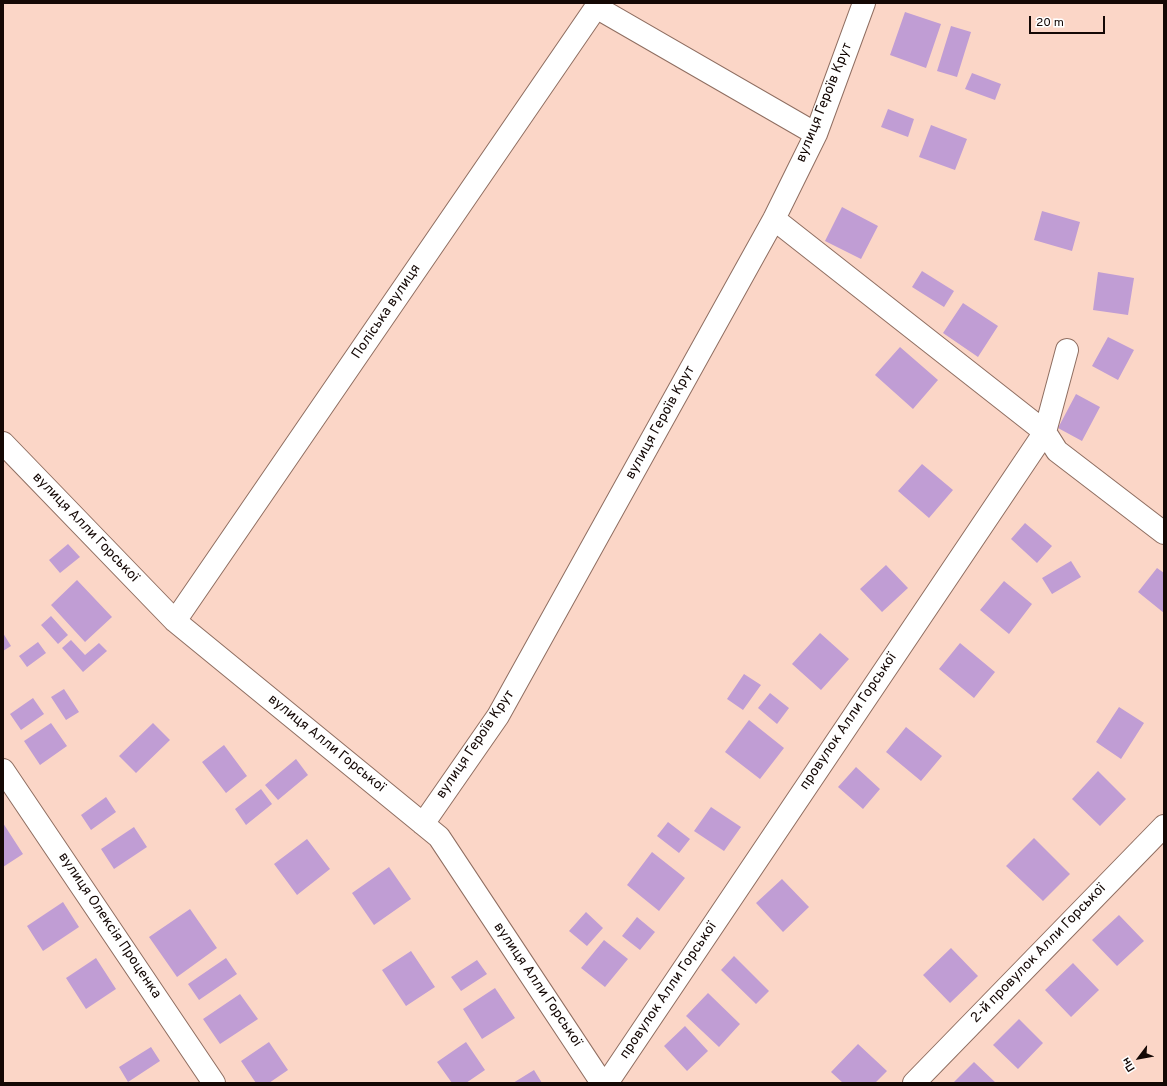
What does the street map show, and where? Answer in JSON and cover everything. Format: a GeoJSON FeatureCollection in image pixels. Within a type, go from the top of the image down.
{"type":"FeatureCollection","features":[{"type":"Feature","properties":{"kind":"street","name":"вулиця Героїв Крут"},"geometry":{"type":"LineString","coordinates":[[423,824],[498,716],[774,219],[816,134],[864,3]]}},
{"type":"Feature","properties":{"kind":"street"},"geometry":{"type":"LineString","coordinates":[[598,5],[816,134]]}},
{"type":"Feature","properties":{"kind":"street","name":"Поліська вулиця"},"geometry":{"type":"LineString","coordinates":[[175,622],[598,5]]}},
{"type":"Feature","properties":{"kind":"street"},"geometry":{"type":"LineString","coordinates":[[774,219],[1045,432],[1057,451],[1164,533]]}},
{"type":"Feature","properties":{"kind":"street","name":"провулок Алли Горської"},"geometry":{"type":"LineString","coordinates":[[607,1083],[1045,432],[1067,350]]}},
{"type":"Feature","properties":{"kind":"street","name":"вулиця Алли Горської"},"geometry":{"type":"LineString","coordinates":[[3,443],[175,622],[439,836],[602,1083]]}},
{"type":"Feature","properties":{"kind":"street","name":"вулиця Олексія Проценка"},"geometry":{"type":"LineString","coordinates":[[3,770],[214,1083]]}},
{"type":"Feature","properties":{"kind":"street","name":"2-й провулок Алли Горської"},"geometry":{"type":"LineString","coordinates":[[914,1083],[1164,826]]}},
{"type":"Feature","properties":{"kind":"building"},"geometry":{"type":"Polygon","coordinates":[[[905,12],[941,24],[926,68],[890,55],[905,12]]]}},
{"type":"Feature","properties":{"kind":"building"},"geometry":{"type":"Polygon","coordinates":[[[951,26],[971,32],[957,77],[937,71],[951,26]]]}},
{"type":"Feature","properties":{"kind":"building"},"geometry":{"type":"Polygon","coordinates":[[[972,73],[1001,84],[995,100],[965,89],[972,73]]]}},
{"type":"Feature","properties":{"kind":"building"},"geometry":{"type":"Polygon","coordinates":[[[888,109],[914,119],[908,137],[881,127],[888,109]]]}},
{"type":"Feature","properties":{"kind":"building"},"geometry":{"type":"Polygon","coordinates":[[[931,125],[967,139],[955,170],[919,157],[931,125]]]}},
{"type":"Feature","properties":{"kind":"building"},"geometry":{"type":"Polygon","coordinates":[[[842,207],[878,226],[861,259],[825,241],[842,207]]]}},
{"type":"Feature","properties":{"kind":"building"},"geometry":{"type":"Polygon","coordinates":[[[1042,211],[1080,222],[1072,251],[1034,240],[1042,211]]]}},
{"type":"Feature","properties":{"kind":"building"},"geometry":{"type":"Polygon","coordinates":[[[922,271],[954,291],[944,307],[912,287],[922,271]]]}},
{"type":"Feature","properties":{"kind":"building"},"geometry":{"type":"Polygon","coordinates":[[[1098,272],[1134,278],[1128,315],[1093,310],[1098,272]]]}},
{"type":"Feature","properties":{"kind":"building"},"geometry":{"type":"Polygon","coordinates":[[[963,303],[998,326],[978,357],[943,333],[963,303]]]}},
{"type":"Feature","properties":{"kind":"building"},"geometry":{"type":"Polygon","coordinates":[[[1108,337],[1134,350],[1118,380],[1092,366],[1108,337]]]}},
{"type":"Feature","properties":{"kind":"building"},"geometry":{"type":"Polygon","coordinates":[[[900,347],[938,380],[913,409],[875,375],[900,347]]]}},
{"type":"Feature","properties":{"kind":"building"},"geometry":{"type":"Polygon","coordinates":[[[1076,394],[1100,407],[1082,441],[1058,428],[1076,394]]]}},
{"type":"Feature","properties":{"kind":"building"},"geometry":{"type":"Polygon","coordinates":[[[922,464],[953,490],[929,518],[898,491],[922,464]]]}},
{"type":"Feature","properties":{"kind":"building"},"geometry":{"type":"Polygon","coordinates":[[[1025,523],[1052,546],[1037,563],[1011,539],[1025,523]]]}},
{"type":"Feature","properties":{"kind":"building"},"geometry":{"type":"Polygon","coordinates":[[[68,544],[80,557],[60,573],[49,560],[68,544]]]}},
{"type":"Feature","properties":{"kind":"building"},"geometry":{"type":"Polygon","coordinates":[[[1071,561],[1081,577],[1052,594],[1042,578],[1071,561]]]}},
{"type":"Feature","properties":{"kind":"building"},"geometry":{"type":"Polygon","coordinates":[[[886,565],[908,588],[882,612],[860,589],[886,565]]]}},
{"type":"Feature","properties":{"kind":"building"},"geometry":{"type":"Polygon","coordinates":[[[1157,568],[1164,573],[1164,613],[1138,592],[1157,568]]]}},
{"type":"Feature","properties":{"kind":"building"},"geometry":{"type":"Polygon","coordinates":[[[77,580],[112,617],[85,642],[51,605],[77,580]]]}},
{"type":"Feature","properties":{"kind":"building"},"geometry":{"type":"Polygon","coordinates":[[[1004,581],[1032,604],[1009,634],[980,610],[1004,581]]]}},
{"type":"Feature","properties":{"kind":"building"},"geometry":{"type":"Polygon","coordinates":[[[51,616],[68,635],[58,644],[41,625],[51,616]]]}},
{"type":"Feature","properties":{"kind":"building"},"geometry":{"type":"Polygon","coordinates":[[[3,633],[11,646],[3,651],[3,633]]]}},
{"type":"Feature","properties":{"kind":"building"},"geometry":{"type":"Polygon","coordinates":[[[820,633],[849,659],[821,690],[792,664],[820,633]]]}},
{"type":"Feature","properties":{"kind":"building"},"geometry":{"type":"Polygon","coordinates":[[[71,640],[85,655],[99,643],[107,651],[83,672],[62,648],[71,640]]]}},
{"type":"Feature","properties":{"kind":"building"},"geometry":{"type":"Polygon","coordinates":[[[38,642],[46,653],[27,667],[19,656],[38,642]]]}},
{"type":"Feature","properties":{"kind":"building"},"geometry":{"type":"Polygon","coordinates":[[[960,643],[995,672],[974,698],[939,669],[960,643]]]}},
{"type":"Feature","properties":{"kind":"building"},"geometry":{"type":"Polygon","coordinates":[[[744,674],[761,685],[743,710],[727,699],[744,674]]]}},
{"type":"Feature","properties":{"kind":"building"},"geometry":{"type":"Polygon","coordinates":[[[64,689],[79,712],[66,720],[51,697],[64,689]]]}},
{"type":"Feature","properties":{"kind":"building"},"geometry":{"type":"Polygon","coordinates":[[[770,693],[789,708],[777,724],[758,708],[770,693]]]}},
{"type":"Feature","properties":{"kind":"building"},"geometry":{"type":"Polygon","coordinates":[[[33,698],[44,714],[21,730],[10,714],[33,698]]]}},
{"type":"Feature","properties":{"kind":"building"},"geometry":{"type":"Polygon","coordinates":[[[1119,707],[1144,723],[1121,759],[1096,742],[1119,707]]]}},
{"type":"Feature","properties":{"kind":"building"},"geometry":{"type":"Polygon","coordinates":[[[749,720],[784,748],[760,779],[725,752],[749,720]]]}},
{"type":"Feature","properties":{"kind":"building"},"geometry":{"type":"Polygon","coordinates":[[[51,723],[67,746],[40,765],[24,741],[51,723]]]}},
{"type":"Feature","properties":{"kind":"building"},"geometry":{"type":"Polygon","coordinates":[[[153,723],[170,740],[136,773],[119,756],[153,723]]]}},
{"type":"Feature","properties":{"kind":"building"},"geometry":{"type":"Polygon","coordinates":[[[906,727],[942,756],[921,781],[886,752],[906,727]]]}},
{"type":"Feature","properties":{"kind":"building"},"geometry":{"type":"Polygon","coordinates":[[[224,745],[247,776],[226,793],[202,762],[224,745]]]}},
{"type":"Feature","properties":{"kind":"building"},"geometry":{"type":"Polygon","coordinates":[[[296,759],[308,775],[278,800],[265,785],[296,759]]]}},
{"type":"Feature","properties":{"kind":"building"},"geometry":{"type":"Polygon","coordinates":[[[856,767],[880,789],[863,809],[838,787],[856,767]]]}},
{"type":"Feature","properties":{"kind":"building"},"geometry":{"type":"Polygon","coordinates":[[[1098,771],[1126,799],[1100,826],[1072,799],[1098,771]]]}},
{"type":"Feature","properties":{"kind":"building"},"geometry":{"type":"Polygon","coordinates":[[[261,789],[272,804],[246,825],[235,809],[261,789]]]}},
{"type":"Feature","properties":{"kind":"building"},"geometry":{"type":"Polygon","coordinates":[[[106,797],[116,812],[91,830],[81,815],[106,797]]]}},
{"type":"Feature","properties":{"kind":"building"},"geometry":{"type":"Polygon","coordinates":[[[711,807],[741,827],[724,851],[694,831],[711,807]]]}},
{"type":"Feature","properties":{"kind":"building"},"geometry":{"type":"Polygon","coordinates":[[[668,822],[690,839],[679,853],[657,836],[668,822]]]}},
{"type":"Feature","properties":{"kind":"building"},"geometry":{"type":"Polygon","coordinates":[[[3,823],[23,854],[3,867],[3,823]]]}},
{"type":"Feature","properties":{"kind":"building"},"geometry":{"type":"Polygon","coordinates":[[[134,827],[147,847],[114,869],[101,849],[134,827]]]}},
{"type":"Feature","properties":{"kind":"building"},"geometry":{"type":"Polygon","coordinates":[[[1034,838],[1070,874],[1043,901],[1006,866],[1034,838]]]}},
{"type":"Feature","properties":{"kind":"building"},"geometry":{"type":"Polygon","coordinates":[[[307,839],[330,869],[297,895],[274,864],[307,839]]]}},
{"type":"Feature","properties":{"kind":"building"},"geometry":{"type":"Polygon","coordinates":[[[652,852],[685,878],[659,911],[627,885],[652,852]]]}},
{"type":"Feature","properties":{"kind":"building"},"geometry":{"type":"Polygon","coordinates":[[[389,867],[411,899],[374,925],[352,893],[389,867]]]}},
{"type":"Feature","properties":{"kind":"building"},"geometry":{"type":"Polygon","coordinates":[[[782,879],[809,907],[783,932],[756,903],[782,879]]]}},
{"type":"Feature","properties":{"kind":"building"},"geometry":{"type":"Polygon","coordinates":[[[63,902],[79,927],[43,951],[27,926],[63,902]]]}},
{"type":"Feature","properties":{"kind":"building"},"geometry":{"type":"Polygon","coordinates":[[[190,909],[217,948],[177,977],[149,937],[190,909]]]}},
{"type":"Feature","properties":{"kind":"building"},"geometry":{"type":"Polygon","coordinates":[[[586,912],[603,928],[587,946],[569,931],[586,912]]]}},
{"type":"Feature","properties":{"kind":"building"},"geometry":{"type":"Polygon","coordinates":[[[1119,915],[1144,941],[1117,966],[1092,940],[1119,915]]]}},
{"type":"Feature","properties":{"kind":"building"},"geometry":{"type":"Polygon","coordinates":[[[637,917],[655,932],[640,950],[622,936],[637,917]]]}},
{"type":"Feature","properties":{"kind":"building"},"geometry":{"type":"Polygon","coordinates":[[[604,940],[628,959],[605,987],[581,968],[604,940]]]}},
{"type":"Feature","properties":{"kind":"building"},"geometry":{"type":"Polygon","coordinates":[[[951,948],[978,976],[950,1003],[923,975],[951,948]]]}},
{"type":"Feature","properties":{"kind":"building"},"geometry":{"type":"Polygon","coordinates":[[[411,951],[435,987],[406,1006],[382,970],[411,951]]]}},
{"type":"Feature","properties":{"kind":"building"},"geometry":{"type":"Polygon","coordinates":[[[734,956],[769,991],[756,1004],[721,970],[734,956]]]}},
{"type":"Feature","properties":{"kind":"building"},"geometry":{"type":"Polygon","coordinates":[[[96,958],[116,989],[86,1009],[66,978],[96,958]]]}},
{"type":"Feature","properties":{"kind":"building"},"geometry":{"type":"Polygon","coordinates":[[[226,958],[237,974],[199,1000],[188,984],[226,958]]]}},
{"type":"Feature","properties":{"kind":"building"},"geometry":{"type":"Polygon","coordinates":[[[477,960],[487,974],[461,991],[451,977],[477,960]]]}},
{"type":"Feature","properties":{"kind":"building"},"geometry":{"type":"Polygon","coordinates":[[[1073,963],[1099,990],[1071,1017],[1045,990],[1073,963]]]}},
{"type":"Feature","properties":{"kind":"building"},"geometry":{"type":"Polygon","coordinates":[[[495,988],[515,1018],[482,1039],[463,1009],[495,988]]]}},
{"type":"Feature","properties":{"kind":"building"},"geometry":{"type":"Polygon","coordinates":[[[708,993],[740,1024],[719,1047],[686,1016],[708,993]]]}},
{"type":"Feature","properties":{"kind":"building"},"geometry":{"type":"Polygon","coordinates":[[[240,994],[258,1019],[220,1044],[203,1019],[240,994]]]}},
{"type":"Feature","properties":{"kind":"building"},"geometry":{"type":"Polygon","coordinates":[[[1019,1019],[1043,1043],[1018,1069],[993,1045],[1019,1019]]]}},
{"type":"Feature","properties":{"kind":"building"},"geometry":{"type":"Polygon","coordinates":[[[685,1026],[708,1051],[687,1071],[664,1046],[685,1026]]]}},
{"type":"Feature","properties":{"kind":"building"},"geometry":{"type":"Polygon","coordinates":[[[269,1042],[288,1070],[269,1083],[256,1083],[241,1061],[269,1042]]]}},
{"type":"Feature","properties":{"kind":"building"},"geometry":{"type":"Polygon","coordinates":[[[466,1042],[485,1070],[466,1083],[452,1083],[437,1062],[466,1042]]]}},
{"type":"Feature","properties":{"kind":"building"},"geometry":{"type":"Polygon","coordinates":[[[858,1044],[887,1071],[875,1083],[843,1083],[831,1072],[858,1044]]]}},
{"type":"Feature","properties":{"kind":"building"},"geometry":{"type":"Polygon","coordinates":[[[151,1047],[160,1061],[128,1082],[119,1067],[151,1047]]]}},
{"type":"Feature","properties":{"kind":"building"},"geometry":{"type":"Polygon","coordinates":[[[974,1062],[996,1083],[953,1083],[974,1062]]]}},
{"type":"Feature","properties":{"kind":"building"},"geometry":{"type":"Polygon","coordinates":[[[534,1070],[542,1083],[513,1083],[534,1070]]]}}]}
